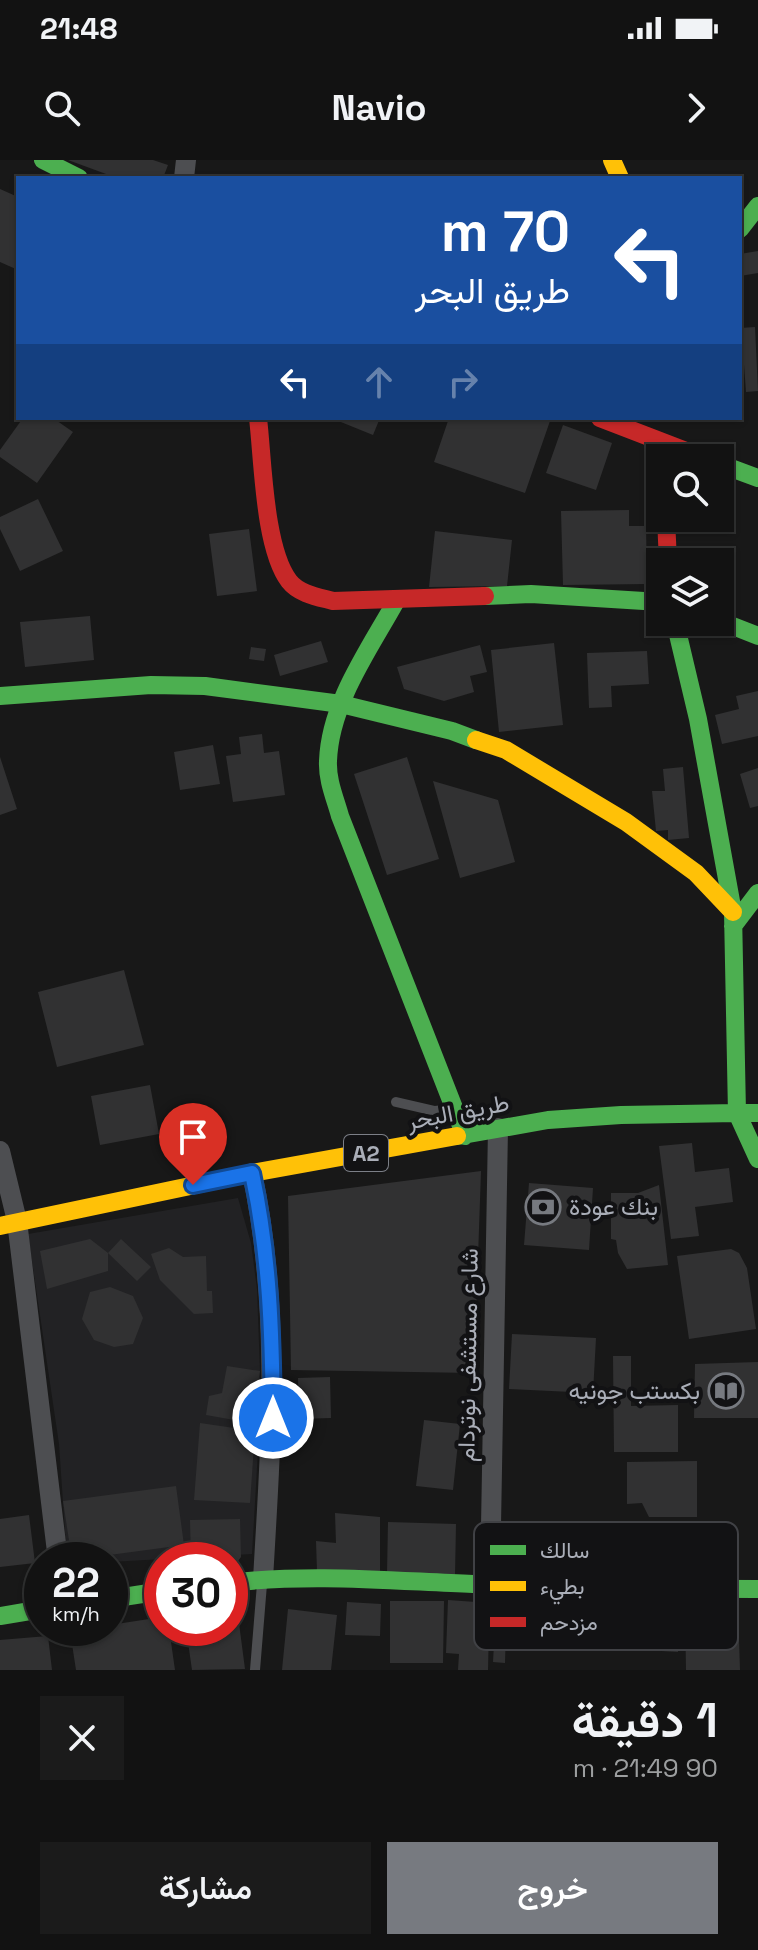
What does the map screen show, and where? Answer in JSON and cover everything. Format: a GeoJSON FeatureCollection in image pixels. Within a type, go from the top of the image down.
{"type":"FeatureCollection","features":[{"type":"Feature","properties":{"kind":"street"},"geometry":{"type":"LineString","coordinates":[[43,160],[75,176]]}},
{"type":"Feature","properties":{"kind":"street"},"geometry":{"type":"LineString","coordinates":[[742,226],[758,206]]}},
{"type":"Feature","properties":{"kind":"street"},"geometry":{"type":"LineString","coordinates":[[258,420],[275,557],[289,582],[310,596],[333,601],[396,601],[531,594],[646,601]]}},
{"type":"Feature","properties":{"kind":"street"},"geometry":{"type":"LineString","coordinates":[[604,420],[650,444]]}},
{"type":"Feature","properties":{"kind":"street"},"geometry":{"type":"LineString","coordinates":[[662,420],[662,444]]}},
{"type":"Feature","properties":{"kind":"street"},"geometry":{"type":"LineString","coordinates":[[734,469],[758,478]]}},
{"type":"Feature","properties":{"kind":"street"},"geometry":{"type":"LineString","coordinates":[[396,601],[341,704],[330,751],[331,787],[465,1136]]}},
{"type":"Feature","properties":{"kind":"street"},"geometry":{"type":"LineString","coordinates":[[734,627],[758,636]]}},
{"type":"Feature","properties":{"kind":"street"},"geometry":{"type":"LineString","coordinates":[[678,636],[698,719],[733,919],[737,1113],[757,1152]]}},
{"type":"Feature","properties":{"kind":"street"},"geometry":{"type":"LineString","coordinates":[[0,696],[151,685],[205,686],[341,704],[452,731],[506,750],[626,822],[696,873],[733,919]]}},
{"type":"Feature","properties":{"kind":"street"},"geometry":{"type":"LineString","coordinates":[[733,919],[758,893]]}},
{"type":"Feature","properties":{"kind":"street","name":"طريق البحر"},"geometry":{"type":"LineString","coordinates":[[8,1223],[252,1173],[548,1120],[621,1115],[758,1113]]}},
{"type":"Feature","properties":{"kind":"street","name":"شارع مستشفى نوتردام"},"geometry":{"type":"LineString","coordinates":[[491,1522],[498,1128]]}},
{"type":"Feature","properties":{"kind":"street"},"geometry":{"type":"LineString","coordinates":[[0,1151],[55,1542]]}},
{"type":"Feature","properties":{"kind":"street"},"geometry":{"type":"LineString","coordinates":[[252,1173],[270,1279],[272,1326],[273,1418],[263,1579]]}},
{"type":"Feature","properties":{"kind":"street"},"geometry":{"type":"LineString","coordinates":[[248,1581],[474,1583]]}},
{"type":"Feature","properties":{"kind":"street"},"geometry":{"type":"LineString","coordinates":[[0,1616],[24,1612]]}},
{"type":"Feature","properties":{"kind":"lane"},"geometry":{"type":"LineString","coordinates":[[396,1102],[435,1111],[456,1109]]}},
{"type":"Feature","properties":{"kind":"lane"},"geometry":{"type":"LineString","coordinates":[[255,1670],[263,1579]]}},
{"type":"Feature","properties":{"kind":"shaded area"},"geometry":{"type":"Polygon","coordinates":[[[238,1198],[251,1243],[257,1289],[261,1399],[252,1554],[248,1554],[248,1542],[144,1542],[144,1560],[128,1561],[128,1542],[66,1542],[59,1444],[28,1234],[238,1198]]]}},
{"type":"Feature","properties":{"kind":"building"},"geometry":{"type":"Polygon","coordinates":[[[68,160],[153,160],[168,165],[164,176],[112,176],[68,160]]]}},
{"type":"Feature","properties":{"kind":"building"},"geometry":{"type":"Polygon","coordinates":[[[0,189],[16,196],[16,269],[0,262],[0,189]]]}},
{"type":"Feature","properties":{"kind":"building"},"geometry":{"type":"Polygon","coordinates":[[[758,251],[758,273],[742,276],[742,254],[758,251]]]}},
{"type":"Feature","properties":{"kind":"building"},"geometry":{"type":"Polygon","coordinates":[[[755,327],[758,391],[746,392],[742,328],[755,327]]]}},
{"type":"Feature","properties":{"kind":"building"},"geometry":{"type":"Polygon","coordinates":[[[22,420],[56,420],[73,432],[37,483],[0,457],[0,450],[22,420]]]}},
{"type":"Feature","properties":{"kind":"building"},"geometry":{"type":"Polygon","coordinates":[[[336,420],[379,420],[373,435],[336,420]]]}},
{"type":"Feature","properties":{"kind":"building"},"geometry":{"type":"Polygon","coordinates":[[[448,420],[550,421],[525,493],[434,462],[448,420]]]}},
{"type":"Feature","properties":{"kind":"building"},"geometry":{"type":"Polygon","coordinates":[[[563,425],[612,443],[596,490],[546,473],[563,425]]]}},
{"type":"Feature","properties":{"kind":"building"},"geometry":{"type":"Polygon","coordinates":[[[38,499],[63,551],[20,571],[0,529],[0,517],[38,499]]]}},
{"type":"Feature","properties":{"kind":"building"},"geometry":{"type":"Polygon","coordinates":[[[629,510],[629,526],[646,526],[646,584],[563,585],[561,511],[629,510]]]}},
{"type":"Feature","properties":{"kind":"building"},"geometry":{"type":"Polygon","coordinates":[[[249,529],[257,591],[217,596],[209,534],[249,529]]]}},
{"type":"Feature","properties":{"kind":"building"},"geometry":{"type":"Polygon","coordinates":[[[435,531],[512,540],[507,586],[429,587],[435,531]]]}},
{"type":"Feature","properties":{"kind":"building"},"geometry":{"type":"Polygon","coordinates":[[[90,616],[94,660],[25,667],[20,622],[90,616]]]}},
{"type":"Feature","properties":{"kind":"building"},"geometry":{"type":"Polygon","coordinates":[[[321,641],[328,662],[280,676],[274,655],[321,641]]]}},
{"type":"Feature","properties":{"kind":"building"},"geometry":{"type":"Polygon","coordinates":[[[554,643],[563,725],[499,732],[491,650],[554,643]]]}},
{"type":"Feature","properties":{"kind":"building"},"geometry":{"type":"Polygon","coordinates":[[[480,645],[487,672],[470,676],[474,692],[444,701],[404,689],[397,667],[480,645]]]}},
{"type":"Feature","properties":{"kind":"building"},"geometry":{"type":"Polygon","coordinates":[[[251,647],[266,649],[264,661],[249,659],[251,647]]]}},
{"type":"Feature","properties":{"kind":"building"},"geometry":{"type":"Polygon","coordinates":[[[647,651],[649,684],[611,686],[612,707],[589,708],[587,653],[647,651]]]}},
{"type":"Feature","properties":{"kind":"building"},"geometry":{"type":"Polygon","coordinates":[[[758,691],[758,736],[722,744],[715,715],[739,709],[736,696],[758,691]]]}},
{"type":"Feature","properties":{"kind":"building"},"geometry":{"type":"Polygon","coordinates":[[[262,734],[264,753],[279,751],[285,795],[233,802],[226,756],[241,754],[239,737],[262,734]]]}},
{"type":"Feature","properties":{"kind":"building"},"geometry":{"type":"Polygon","coordinates":[[[213,745],[220,784],[180,790],[174,752],[213,745]]]}},
{"type":"Feature","properties":{"kind":"building"},"geometry":{"type":"Polygon","coordinates":[[[0,757],[17,809],[0,815],[0,757]]]}},
{"type":"Feature","properties":{"kind":"building"},"geometry":{"type":"Polygon","coordinates":[[[407,757],[439,859],[387,875],[354,774],[407,757]]]}},
{"type":"Feature","properties":{"kind":"building"},"geometry":{"type":"Polygon","coordinates":[[[683,767],[689,838],[668,840],[668,830],[656,831],[652,791],[665,791],[663,769],[683,767]]]}},
{"type":"Feature","properties":{"kind":"building"},"geometry":{"type":"Polygon","coordinates":[[[758,768],[758,806],[750,808],[740,774],[758,768]]]}},
{"type":"Feature","properties":{"kind":"building"},"geometry":{"type":"Polygon","coordinates":[[[433,781],[498,800],[515,862],[460,878],[433,781]]]}},
{"type":"Feature","properties":{"kind":"building"},"geometry":{"type":"Polygon","coordinates":[[[124,970],[144,1045],[57,1067],[38,992],[124,970]]]}},
{"type":"Feature","properties":{"kind":"building"},"geometry":{"type":"Polygon","coordinates":[[[150,1085],[159,1134],[100,1145],[91,1096],[150,1085]]]}},
{"type":"Feature","properties":{"kind":"building"},"geometry":{"type":"Polygon","coordinates":[[[692,1143],[695,1172],[729,1168],[733,1202],[695,1207],[699,1236],[671,1239],[659,1146],[692,1143]]]}},
{"type":"Feature","properties":{"kind":"building"},"geometry":{"type":"Polygon","coordinates":[[[481,1171],[474,1373],[291,1370],[288,1196],[481,1171]]]}},
{"type":"Feature","properties":{"kind":"building"},"geometry":{"type":"Polygon","coordinates":[[[529,1183],[593,1188],[589,1250],[524,1245],[529,1183]]]}},
{"type":"Feature","properties":{"kind":"building"},"geometry":{"type":"Polygon","coordinates":[[[659,1185],[668,1265],[627,1269],[618,1253],[616,1240],[611,1239],[611,1193],[638,1193],[659,1185]]]}},
{"type":"Feature","properties":{"kind":"building"},"geometry":{"type":"Polygon","coordinates":[[[90,1239],[108,1253],[108,1271],[47,1289],[40,1251],[90,1239]]]}},
{"type":"Feature","properties":{"kind":"building"},"geometry":{"type":"Polygon","coordinates":[[[121,1239],[151,1267],[137,1281],[108,1253],[121,1239]]]}},
{"type":"Feature","properties":{"kind":"building"},"geometry":{"type":"Polygon","coordinates":[[[169,1248],[183,1257],[206,1256],[207,1291],[212,1291],[213,1313],[194,1314],[160,1280],[151,1254],[169,1248]]]}},
{"type":"Feature","properties":{"kind":"building"},"geometry":{"type":"Polygon","coordinates":[[[731,1249],[739,1253],[747,1268],[756,1329],[689,1339],[677,1256],[731,1249]]]}},
{"type":"Feature","properties":{"kind":"building"},"geometry":{"type":"Polygon","coordinates":[[[110,1287],[133,1296],[143,1318],[133,1344],[114,1347],[94,1340],[82,1319],[90,1292],[110,1287]]]}},
{"type":"Feature","properties":{"kind":"building"},"geometry":{"type":"Polygon","coordinates":[[[512,1334],[596,1338],[593,1393],[509,1389],[512,1334]]]}},
{"type":"Feature","properties":{"kind":"building"},"geometry":{"type":"Polygon","coordinates":[[[613,1356],[631,1356],[631,1406],[678,1405],[678,1452],[614,1452],[613,1356]]]}},
{"type":"Feature","properties":{"kind":"building","name":"بكستب جونيه"},"geometry":{"type":"Polygon","coordinates":[[[758,1362],[758,1418],[694,1418],[695,1364],[758,1362]]]}},
{"type":"Feature","properties":{"kind":"building"},"geometry":{"type":"Polygon","coordinates":[[[227,1366],[260,1371],[251,1423],[206,1415],[209,1396],[222,1393],[227,1366]]]}},
{"type":"Feature","properties":{"kind":"building"},"geometry":{"type":"Polygon","coordinates":[[[330,1377],[331,1418],[299,1419],[298,1378],[330,1377]]]}},
{"type":"Feature","properties":{"kind":"building"},"geometry":{"type":"Polygon","coordinates":[[[424,1420],[460,1424],[453,1490],[416,1486],[424,1420]]]}},
{"type":"Feature","properties":{"kind":"building"},"geometry":{"type":"Polygon","coordinates":[[[200,1423],[255,1431],[250,1503],[194,1500],[200,1423]]]}},
{"type":"Feature","properties":{"kind":"building"},"geometry":{"type":"Polygon","coordinates":[[[697,1461],[697,1517],[649,1517],[642,1503],[627,1504],[627,1462],[697,1461]]]}},
{"type":"Feature","properties":{"kind":"building"},"geometry":{"type":"Polygon","coordinates":[[[176,1486],[184,1542],[144,1542],[144,1550],[128,1552],[128,1542],[69,1542],[63,1501],[176,1486]]]}},
{"type":"Feature","properties":{"kind":"building"},"geometry":{"type":"Polygon","coordinates":[[[335,1513],[380,1517],[380,1573],[317,1571],[316,1541],[336,1543],[335,1513]]]}},
{"type":"Feature","properties":{"kind":"building"},"geometry":{"type":"Polygon","coordinates":[[[29,1515],[32,1542],[24,1542],[24,1564],[0,1567],[0,1519],[29,1515]]]}},
{"type":"Feature","properties":{"kind":"building"},"geometry":{"type":"Polygon","coordinates":[[[240,1519],[241,1542],[191,1542],[190,1520],[240,1519]]]}},
{"type":"Feature","properties":{"kind":"building"},"geometry":{"type":"Polygon","coordinates":[[[388,1522],[456,1524],[455,1575],[387,1574],[388,1522]]]}},
{"type":"Feature","properties":{"kind":"building"},"geometry":{"type":"Polygon","coordinates":[[[448,1600],[474,1602],[474,1650],[488,1650],[488,1670],[458,1670],[459,1654],[446,1653],[448,1600]]]}},
{"type":"Feature","properties":{"kind":"building"},"geometry":{"type":"Polygon","coordinates":[[[390,1601],[444,1601],[443,1663],[390,1663],[390,1601]]]}},
{"type":"Feature","properties":{"kind":"building"},"geometry":{"type":"Polygon","coordinates":[[[347,1602],[381,1604],[380,1636],[345,1635],[347,1602]]]}},
{"type":"Feature","properties":{"kind":"building"},"geometry":{"type":"Polygon","coordinates":[[[288,1609],[337,1615],[331,1670],[282,1670],[288,1609]]]}},
{"type":"Feature","properties":{"kind":"building"},"geometry":{"type":"Polygon","coordinates":[[[738,1609],[740,1670],[686,1670],[686,1650],[738,1650],[738,1609]]]}},
{"type":"Feature","properties":{"kind":"building"},"geometry":{"type":"Polygon","coordinates":[[[144,1620],[144,1646],[172,1646],[175,1670],[76,1670],[72,1646],[128,1646],[128,1622],[144,1620]]]}},
{"type":"Feature","properties":{"kind":"building"},"geometry":{"type":"Polygon","coordinates":[[[24,1638],[24,1646],[49,1646],[52,1670],[0,1670],[0,1640],[24,1638]]]}},
{"type":"Feature","properties":{"kind":"building"},"geometry":{"type":"Polygon","coordinates":[[[189,1646],[242,1646],[245,1669],[192,1670],[189,1646]]]}},
{"type":"Feature","properties":{"kind":"building"},"geometry":{"type":"Polygon","coordinates":[[[494,1650],[505,1650],[505,1663],[493,1662],[494,1650]]]}},
{"type":"Feature","properties":{"kind":"traffic: fast"},"geometry":{"type":"LineString","coordinates":[[43,160],[75,176]]}},
{"type":"Feature","properties":{"kind":"traffic: fast"},"geometry":{"type":"LineString","coordinates":[[742,226],[758,206]]}},
{"type":"Feature","properties":{"kind":"traffic: fast"},"geometry":{"type":"LineString","coordinates":[[734,469],[758,478]]}},
{"type":"Feature","properties":{"kind":"traffic: fast"},"geometry":{"type":"LineString","coordinates":[[485,596],[531,594],[646,601]]}},
{"type":"Feature","properties":{"kind":"traffic: fast"},"geometry":{"type":"LineString","coordinates":[[396,601],[343,698],[330,739],[329,775],[340,816],[465,1136]]}},
{"type":"Feature","properties":{"kind":"traffic: fast"},"geometry":{"type":"LineString","coordinates":[[734,627],[758,636]]}},
{"type":"Feature","properties":{"kind":"traffic: fast"},"geometry":{"type":"LineString","coordinates":[[678,636],[698,719],[733,912],[737,1113],[758,1113]]}},
{"type":"Feature","properties":{"kind":"traffic: fast"},"geometry":{"type":"LineString","coordinates":[[0,696],[151,685],[205,686],[341,704],[452,731],[476,740]]}},
{"type":"Feature","properties":{"kind":"traffic: fast"},"geometry":{"type":"LineString","coordinates":[[733,926],[758,893]]}},
{"type":"Feature","properties":{"kind":"traffic: fast"},"geometry":{"type":"LineString","coordinates":[[457,1136],[548,1120],[737,1113],[758,1159]]}},
{"type":"Feature","properties":{"kind":"traffic: fast"},"geometry":{"type":"LineString","coordinates":[[248,1581],[321,1578],[474,1583]]}},
{"type":"Feature","properties":{"kind":"traffic: fast"},"geometry":{"type":"LineString","coordinates":[[738,1589],[758,1589]]}},
{"type":"Feature","properties":{"kind":"traffic: fast"},"geometry":{"type":"LineString","coordinates":[[128,1596],[144,1594]]}},
{"type":"Feature","properties":{"kind":"traffic: fast"},"geometry":{"type":"LineString","coordinates":[[0,1616],[24,1612]]}},
{"type":"Feature","properties":{"kind":"traffic: slow"},"geometry":{"type":"LineString","coordinates":[[612,160],[619,176]]}},
{"type":"Feature","properties":{"kind":"traffic: slow"},"geometry":{"type":"LineString","coordinates":[[476,740],[506,750],[626,822],[696,873],[733,912]]}},
{"type":"Feature","properties":{"kind":"traffic: slow"},"geometry":{"type":"LineString","coordinates":[[0,1226],[252,1173],[457,1136]]}},
{"type":"Feature","properties":{"kind":"traffic: jam"},"geometry":{"type":"LineString","coordinates":[[258,420],[263,479],[274,548],[289,581],[298,589],[333,601],[485,596]]}},
{"type":"Feature","properties":{"kind":"traffic: jam"},"geometry":{"type":"LineString","coordinates":[[605,420],[668,444]]}},
{"type":"Feature","properties":{"kind":"traffic: jam"},"geometry":{"type":"LineString","coordinates":[[667,532],[667,548]]}},
{"type":"Feature","properties":{"kind":"place","name":"بنك عودة"},"geometry":{"type":"Point","coordinates":[543,1207]}},
{"type":"Feature","properties":{"kind":"place","name":"بكستب جونيه"},"geometry":{"type":"Point","coordinates":[726,1391]}},
{"type":"Feature","properties":{"kind":"route"},"geometry":{"type":"LineString","coordinates":[[193,1185],[252,1173],[270,1279],[273,1418]]}}]}
